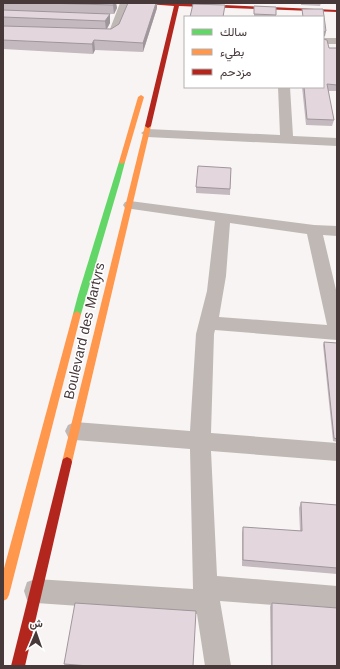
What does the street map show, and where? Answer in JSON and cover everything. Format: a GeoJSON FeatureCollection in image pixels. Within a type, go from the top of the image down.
{"type":"FeatureCollection","features":[{"type":"Feature","properties":{"kind":"street"},"geometry":{"type":"LineString","coordinates":[[89,35],[104,36],[111,34],[114,19],[125,3]]}},
{"type":"Feature","properties":{"kind":"street"},"geometry":{"type":"LineString","coordinates":[[147,3],[165,6],[177,4],[337,11]]}},
{"type":"Feature","properties":{"kind":"street"},"geometry":{"type":"LineString","coordinates":[[273,3],[337,5]]}},
{"type":"Feature","properties":{"kind":"street","name":"Boulevard des Martyrs"},"geometry":{"type":"LineString","coordinates":[[18,666],[172,33],[177,4]]}},
{"type":"Feature","properties":{"kind":"street"},"geometry":{"type":"LineString","coordinates":[[324,41],[337,41]]}},
{"type":"Feature","properties":{"kind":"street","name":"Boulevard des Martyrs"},"geometry":{"type":"LineString","coordinates":[[3,595],[88,270],[104,225],[145,85]]}},
{"type":"Feature","properties":{"kind":"street"},"geometry":{"type":"LineString","coordinates":[[284,88],[287,140]]}},
{"type":"Feature","properties":{"kind":"street"},"geometry":{"type":"LineString","coordinates":[[147,133],[337,142]]}},
{"type":"Feature","properties":{"kind":"street"},"geometry":{"type":"LineString","coordinates":[[130,205],[314,230],[337,231]]}},
{"type":"Feature","properties":{"kind":"street"},"geometry":{"type":"LineString","coordinates":[[218,666],[206,595],[200,441],[205,334],[210,323],[216,288],[223,217]]}},
{"type":"Feature","properties":{"kind":"street"},"geometry":{"type":"LineString","coordinates":[[210,323],[337,332],[314,230]]}},
{"type":"Feature","properties":{"kind":"street"},"geometry":{"type":"LineString","coordinates":[[75,431],[337,452]]}},
{"type":"Feature","properties":{"kind":"street"},"geometry":{"type":"LineString","coordinates":[[36,591],[337,598]]}},
{"type":"Feature","properties":{"kind":"building"},"geometry":{"type":"Polygon","coordinates":[[[44,3],[114,3],[113,5],[44,3]]]}},
{"type":"Feature","properties":{"kind":"building"},"geometry":{"type":"Polygon","coordinates":[[[128,3],[156,3],[143,43],[94,40],[92,44],[3,40],[3,26],[111,29],[119,24],[128,3]]]}},
{"type":"Feature","properties":{"kind":"building"},"geometry":{"type":"Polygon","coordinates":[[[193,4],[225,5],[223,16],[190,16],[193,4]]]}},
{"type":"Feature","properties":{"kind":"building"},"geometry":{"type":"Polygon","coordinates":[[[254,6],[276,7],[276,15],[254,14],[254,6]]]}},
{"type":"Feature","properties":{"kind":"building"},"geometry":{"type":"Polygon","coordinates":[[[302,9],[323,9],[324,16],[303,16],[302,9]]]}},
{"type":"Feature","properties":{"kind":"building"},"geometry":{"type":"Polygon","coordinates":[[[3,10],[110,14],[105,21],[3,17],[3,10]]]}},
{"type":"Feature","properties":{"kind":"building"},"geometry":{"type":"Polygon","coordinates":[[[324,16],[326,31],[324,32],[324,16]]]}},
{"type":"Feature","properties":{"kind":"building"},"geometry":{"type":"Polygon","coordinates":[[[324,39],[327,40],[329,48],[337,48],[337,85],[327,84],[334,120],[307,119],[304,88],[324,88],[324,39]]]}},
{"type":"Feature","properties":{"kind":"building"},"geometry":{"type":"Polygon","coordinates":[[[198,166],[231,168],[230,189],[196,187],[198,166]]]}},
{"type":"Feature","properties":{"kind":"building"},"geometry":{"type":"Polygon","coordinates":[[[324,342],[337,343],[337,439],[334,438],[324,342]]]}},
{"type":"Feature","properties":{"kind":"building"},"geometry":{"type":"Polygon","coordinates":[[[301,502],[337,505],[337,568],[243,560],[243,527],[302,531],[301,502]]]}},
{"type":"Feature","properties":{"kind":"building"},"geometry":{"type":"Polygon","coordinates":[[[75,603],[196,611],[193,666],[89,666],[64,664],[75,603]]]}},
{"type":"Feature","properties":{"kind":"building"},"geometry":{"type":"Polygon","coordinates":[[[272,603],[337,608],[337,666],[272,666],[272,603]]]}},
{"type":"Feature","properties":{"kind":"traffic: fast"},"geometry":{"type":"LineString","coordinates":[[77,314],[122,162]]}},
{"type":"Feature","properties":{"kind":"traffic: slow"},"geometry":{"type":"LineString","coordinates":[[122,162],[141,97]]}},
{"type":"Feature","properties":{"kind":"traffic: slow"},"geometry":{"type":"LineString","coordinates":[[67,462],[148,126]]}},
{"type":"Feature","properties":{"kind":"traffic: slow"},"geometry":{"type":"LineString","coordinates":[[3,595],[77,314]]}},
{"type":"Feature","properties":{"kind":"traffic: jam"},"geometry":{"type":"LineString","coordinates":[[147,3],[337,11]]}},
{"type":"Feature","properties":{"kind":"traffic: jam"},"geometry":{"type":"LineString","coordinates":[[148,126],[177,3]]}},
{"type":"Feature","properties":{"kind":"traffic: jam"},"geometry":{"type":"LineString","coordinates":[[18,666],[67,462]]}}]}
